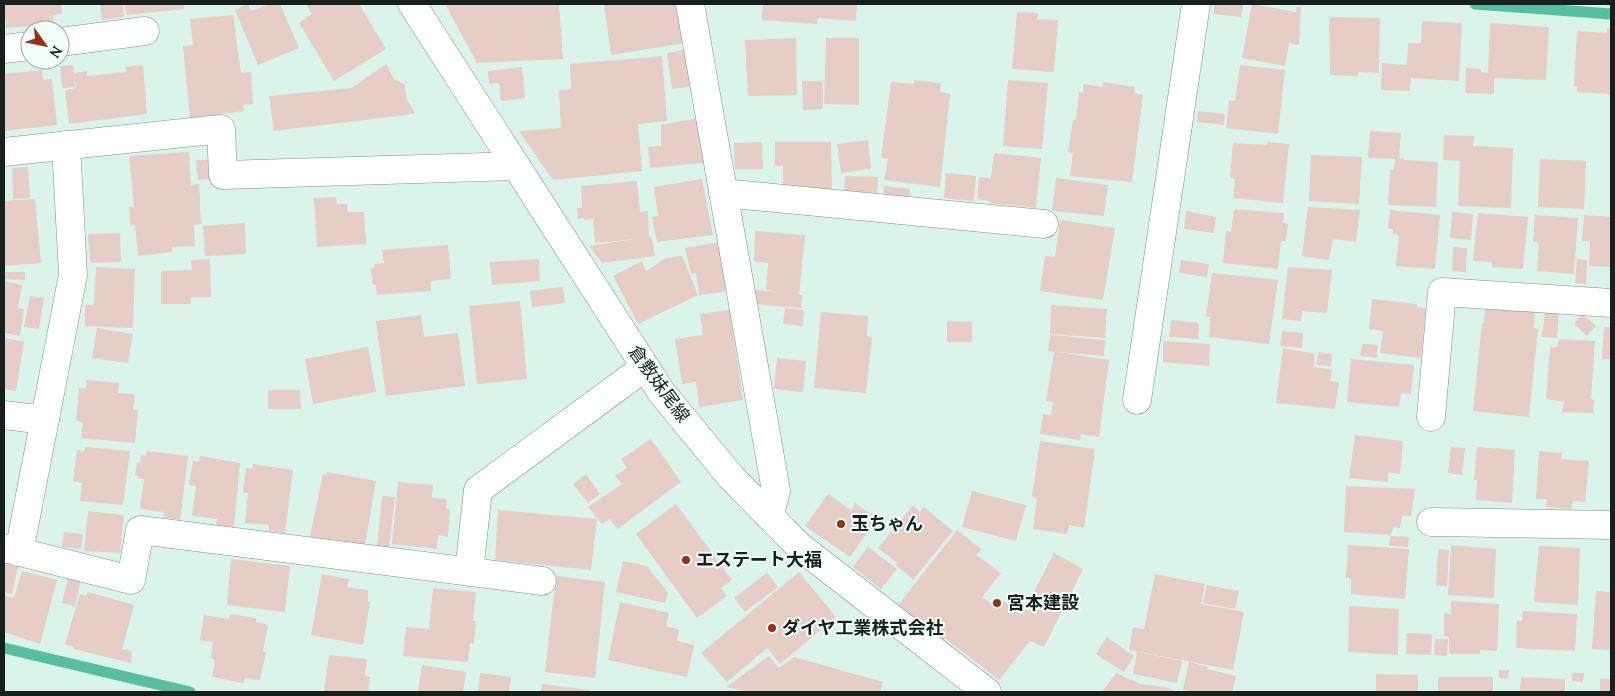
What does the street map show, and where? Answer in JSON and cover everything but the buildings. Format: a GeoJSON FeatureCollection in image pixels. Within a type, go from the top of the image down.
{"type":"FeatureCollection","features":[{"type":"Feature","properties":{"kind":"street","name":"倉敷妹尾線"},"geometry":{"type":"LineString","coordinates":[[412,4],[662,393],[731,477],[798,546],[987,692]]}},
{"type":"Feature","properties":{"kind":"street"},"geometry":{"type":"LineString","coordinates":[[690,4],[776,491],[769,516]]}},
{"type":"Feature","properties":{"kind":"street"},"geometry":{"type":"LineString","coordinates":[[1137,400],[1196,4]]}},
{"type":"Feature","properties":{"kind":"street"},"geometry":{"type":"LineString","coordinates":[[70,41],[145,32]]}},
{"type":"Feature","properties":{"kind":"street"},"geometry":{"type":"LineString","coordinates":[[4,49],[20,47]]}},
{"type":"Feature","properties":{"kind":"street"},"geometry":{"type":"LineString","coordinates":[[4,152],[221,129],[224,176],[516,166]]}},
{"type":"Feature","properties":{"kind":"street"},"geometry":{"type":"LineString","coordinates":[[66,145],[73,275],[44,420],[11,550],[131,580],[140,530],[542,581]]}},
{"type":"Feature","properties":{"kind":"street"},"geometry":{"type":"LineString","coordinates":[[723,193],[1044,224]]}},
{"type":"Feature","properties":{"kind":"street"},"geometry":{"type":"LineString","coordinates":[[1431,418],[1442,292],[1611,304]]}},
{"type":"Feature","properties":{"kind":"street"},"geometry":{"type":"LineString","coordinates":[[469,572],[478,490],[645,367]]}},
{"type":"Feature","properties":{"kind":"street"},"geometry":{"type":"LineString","coordinates":[[4,415],[44,420]]}},
{"type":"Feature","properties":{"kind":"street"},"geometry":{"type":"LineString","coordinates":[[1431,522],[1611,525]]}},
{"type":"Feature","properties":{"kind":"waterway"},"geometry":{"type":"LineString","coordinates":[[1475,4],[1611,14]]}},
{"type":"Feature","properties":{"kind":"waterway"},"geometry":{"type":"LineString","coordinates":[[4,648],[190,692]]}},
{"type":"Feature","properties":{"kind":"place","name":"玉ちゃん"},"geometry":{"type":"Point","coordinates":[841,524]}},
{"type":"Feature","properties":{"kind":"place","name":"エステート大福"},"geometry":{"type":"Point","coordinates":[686,560]}},
{"type":"Feature","properties":{"kind":"place","name":"宮本建設"},"geometry":{"type":"Point","coordinates":[997,603]}},
{"type":"Feature","properties":{"kind":"place","name":"ダイヤ工業株式会社"},"geometry":{"type":"Point","coordinates":[772,628]}}]}
